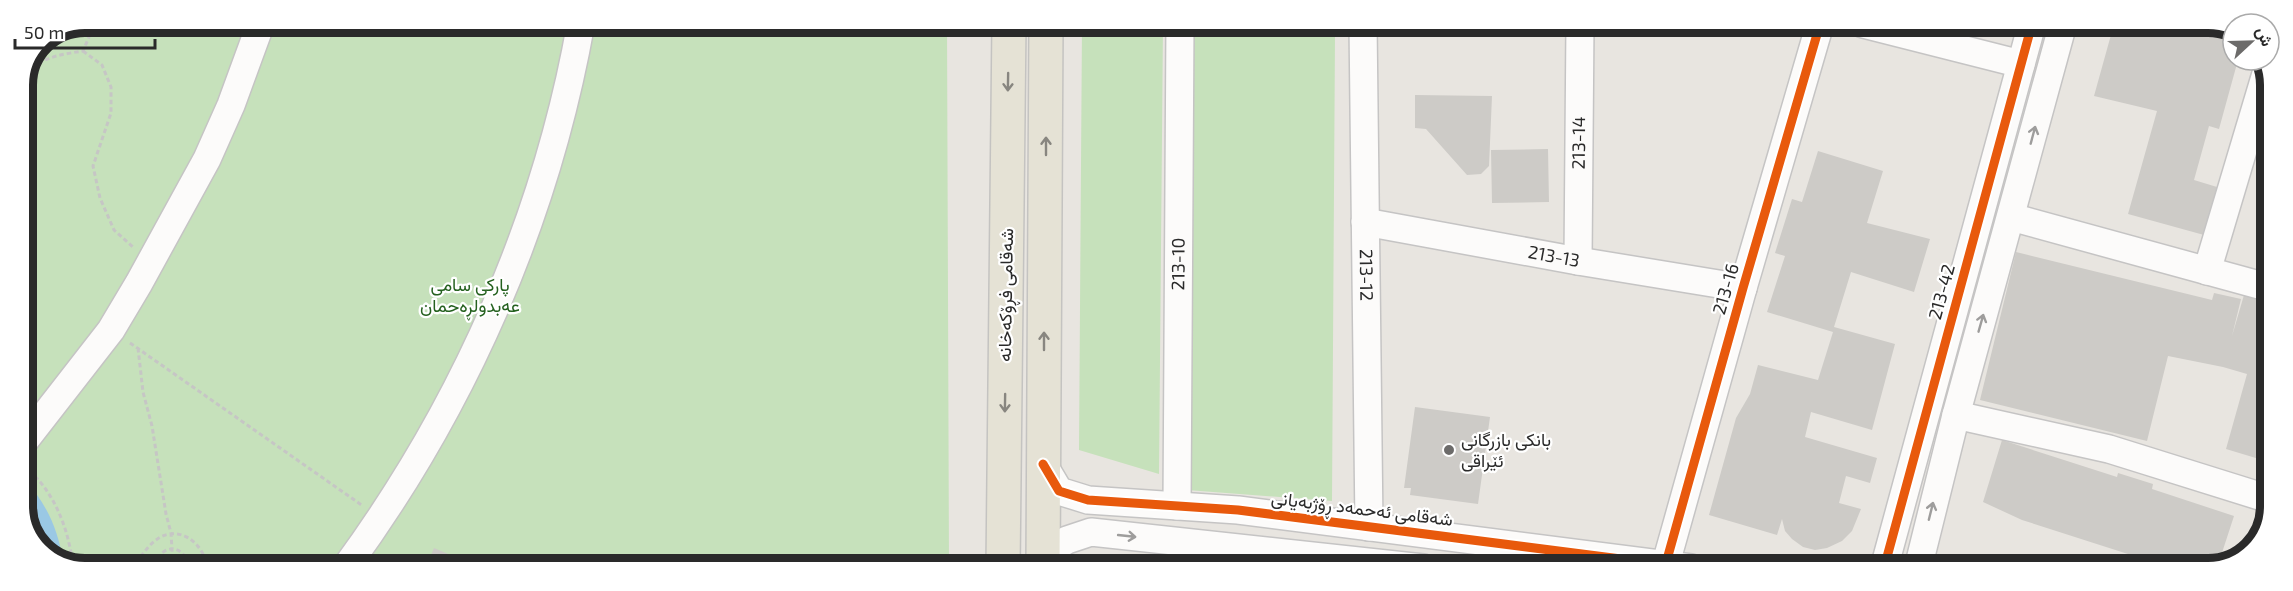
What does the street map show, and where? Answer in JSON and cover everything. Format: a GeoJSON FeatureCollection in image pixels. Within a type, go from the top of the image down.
{"type":"FeatureCollection","features":[{"type":"Feature","properties":{"kind":"main road","name":"شەقامی فڕۆکەخانە"},"geometry":{"type":"LineString","coordinates":[[1003,558],[1009,33]]}},
{"type":"Feature","properties":{"kind":"main road"},"geometry":{"type":"LineString","coordinates":[[1043,558],[1046,33]]}},
{"type":"Feature","properties":{"kind":"street"},"geometry":{"type":"LineString","coordinates":[[33,430],[111,330],[152,259],[212,148],[231,105],[257,33]]}},
{"type":"Feature","properties":{"kind":"street"},"geometry":{"type":"LineString","coordinates":[[353,558],[381,519],[438,426],[478,348],[544,181],[580,33]]}},
{"type":"Feature","properties":{"kind":"street","name":"213-10"},"geometry":{"type":"LineString","coordinates":[[1177,506],[1180,33]]}},
{"type":"Feature","properties":{"kind":"street","name":"213-12"},"geometry":{"type":"LineString","coordinates":[[1363,33],[1369,527]]}},
{"type":"Feature","properties":{"kind":"street","name":"213-14"},"geometry":{"type":"LineString","coordinates":[[1578,261],[1580,33]]}},
{"type":"Feature","properties":{"kind":"street","name":"213-16"},"geometry":{"type":"LineString","coordinates":[[1681,558],[1743,288],[1817,33]]}},
{"type":"Feature","properties":{"kind":"street"},"geometry":{"type":"LineString","coordinates":[[1899,33],[2021,64]]}},
{"type":"Feature","properties":{"kind":"street","name":"213-42"},"geometry":{"type":"LineString","coordinates":[[1887,558],[2030,33]]}},
{"type":"Feature","properties":{"kind":"street"},"geometry":{"type":"LineString","coordinates":[[1920,558],[1956,415],[2061,33]]}},
{"type":"Feature","properties":{"kind":"street"},"geometry":{"type":"LineString","coordinates":[[2207,271],[2260,93]]}},
{"type":"Feature","properties":{"kind":"street"},"geometry":{"type":"LineString","coordinates":[[2011,217],[2260,285]]}},
{"type":"Feature","properties":{"kind":"street","name":"213-13"},"geometry":{"type":"LineString","coordinates":[[1365,222],[1743,288]]}},
{"type":"Feature","properties":{"kind":"street"},"geometry":{"type":"LineString","coordinates":[[1956,415],[2109,449],[2260,496]]}},
{"type":"Feature","properties":{"kind":"street","name":"شەقامی ئەحمەد ڕۆژبەیانی"},"geometry":{"type":"LineString","coordinates":[[1044,464],[1059,490],[1082,498],[1238,510],[1369,527],[1530,558]]}},
{"type":"Feature","properties":{"kind":"street"},"geometry":{"type":"LineString","coordinates":[[1081,534],[1073,525],[1068,510],[1082,498]]}},
{"type":"Feature","properties":{"kind":"street"},"geometry":{"type":"LineString","coordinates":[[1047,558],[1049,551],[1081,534],[1091,532],[1228,557],[1246,558]]}},
{"type":"Feature","properties":{"kind":"path"},"geometry":{"type":"LineString","coordinates":[[83,51],[90,33]]}},
{"type":"Feature","properties":{"kind":"path"},"geometry":{"type":"LineString","coordinates":[[37,65],[57,56],[83,51],[102,65],[111,87],[111,113],[93,166],[100,198],[114,230],[128,244],[152,259]]}},
{"type":"Feature","properties":{"kind":"path"},"geometry":{"type":"LineString","coordinates":[[111,330],[381,519]]}},
{"type":"Feature","properties":{"kind":"path"},"geometry":{"type":"LineString","coordinates":[[138,348],[143,392],[152,426],[174,558]]}},
{"type":"Feature","properties":{"kind":"path"},"geometry":{"type":"LineString","coordinates":[[33,475],[47,490],[58,511],[69,538],[72,556]]}},
{"type":"Feature","properties":{"kind":"path"},"geometry":{"type":"LineString","coordinates":[[142,558],[158,538],[171,534],[188,537],[203,552],[205,558]]}},
{"type":"Feature","properties":{"kind":"path"},"geometry":{"type":"LineString","coordinates":[[159,558],[162,553],[173,549],[180,550],[187,558]]}},
{"type":"Feature","properties":{"kind":"green space","name":"پارکی سامی عەبدولڕەحمان"},"geometry":{"type":"Polygon","coordinates":[[[86,33],[947,33],[949,558],[86,558],[59,551],[46,540],[37,526],[33,509],[33,86],[37,65],[42,56],[48,48],[65,37],[86,33]]]}},
{"type":"Feature","properties":{"kind":"green space"},"geometry":{"type":"Polygon","coordinates":[[[1082,33],[1163,33],[1159,474],[1079,450],[1082,33]]]}},
{"type":"Feature","properties":{"kind":"green space"},"geometry":{"type":"Polygon","coordinates":[[[1192,34],[1335,36],[1332,501],[1187,490],[1192,34]]]}},
{"type":"Feature","properties":{"kind":"water"},"geometry":{"type":"Polygon","coordinates":[[[33,490],[50,516],[61,552],[46,540],[37,526],[33,509],[33,490]]]}},
{"type":"Feature","properties":{"kind":"building"},"geometry":{"type":"Polygon","coordinates":[[[2112,33],[2221,35],[2221,72],[2235,72],[2219,129],[2209,126],[2194,180],[2217,187],[2204,235],[2128,214],[2157,111],[2094,96],[2112,33]]]}},
{"type":"Feature","properties":{"kind":"building"},"geometry":{"type":"Polygon","coordinates":[[[1415,95],[1492,96],[1489,166],[1481,174],[1467,175],[1426,129],[1415,128],[1415,95]]]}},
{"type":"Feature","properties":{"kind":"building"},"geometry":{"type":"Polygon","coordinates":[[[1548,149],[1549,202],[1492,203],[1491,150],[1548,149]]]}},
{"type":"Feature","properties":{"kind":"building"},"geometry":{"type":"Polygon","coordinates":[[[1818,151],[1883,171],[1867,223],[1930,239],[1914,292],[1851,272],[1834,327],[1895,344],[1872,430],[1811,412],[1805,437],[1877,458],[1870,483],[1846,476],[1839,503],[1861,509],[1852,531],[1842,541],[1827,548],[1815,550],[1803,547],[1792,539],[1785,531],[1782,519],[1777,535],[1709,515],[1736,418],[1750,394],[1758,365],[1818,380],[1833,332],[1767,312],[1785,256],[1775,253],[1792,199],[1802,202],[1818,151]]]}},
{"type":"Feature","properties":{"kind":"building"},"geometry":{"type":"Polygon","coordinates":[[[2016,252],[2212,300],[2214,293],[2241,299],[2232,336],[2244,295],[2260,300],[2260,459],[2226,449],[2247,374],[2223,367],[2168,356],[2147,441],[1980,400],[2016,252]]]}},
{"type":"Feature","properties":{"kind":"building"},"geometry":{"type":"Polygon","coordinates":[[[1415,407],[1490,417],[1478,504],[1410,495],[1411,488],[1404,488],[1415,407]]]}},
{"type":"Feature","properties":{"kind":"building"},"geometry":{"type":"Polygon","coordinates":[[[2002,440],[2117,477],[2118,473],[2153,484],[2152,489],[2234,516],[2221,556],[2130,558],[2131,555],[2022,520],[1983,502],[2002,440]]]}},
{"type":"Feature","properties":{"kind":"building"},"geometry":{"type":"Polygon","coordinates":[[[434,548],[458,558],[430,558],[434,548]]]}},
{"type":"Feature","properties":{"kind":"cycle path"},"geometry":{"type":"LineString","coordinates":[[1667,558],[1817,33]]}},
{"type":"Feature","properties":{"kind":"cycle path"},"geometry":{"type":"LineString","coordinates":[[1887,558],[2030,33]]}},
{"type":"Feature","properties":{"kind":"cycle path"},"geometry":{"type":"LineString","coordinates":[[1043,464],[1059,491],[1088,500],[1238,510],[1613,558]]}},
{"type":"Feature","properties":{"kind":"place","name":"بانکی بازرگانی ئێراقی"},"geometry":{"type":"Point","coordinates":[1449,450]}}]}
